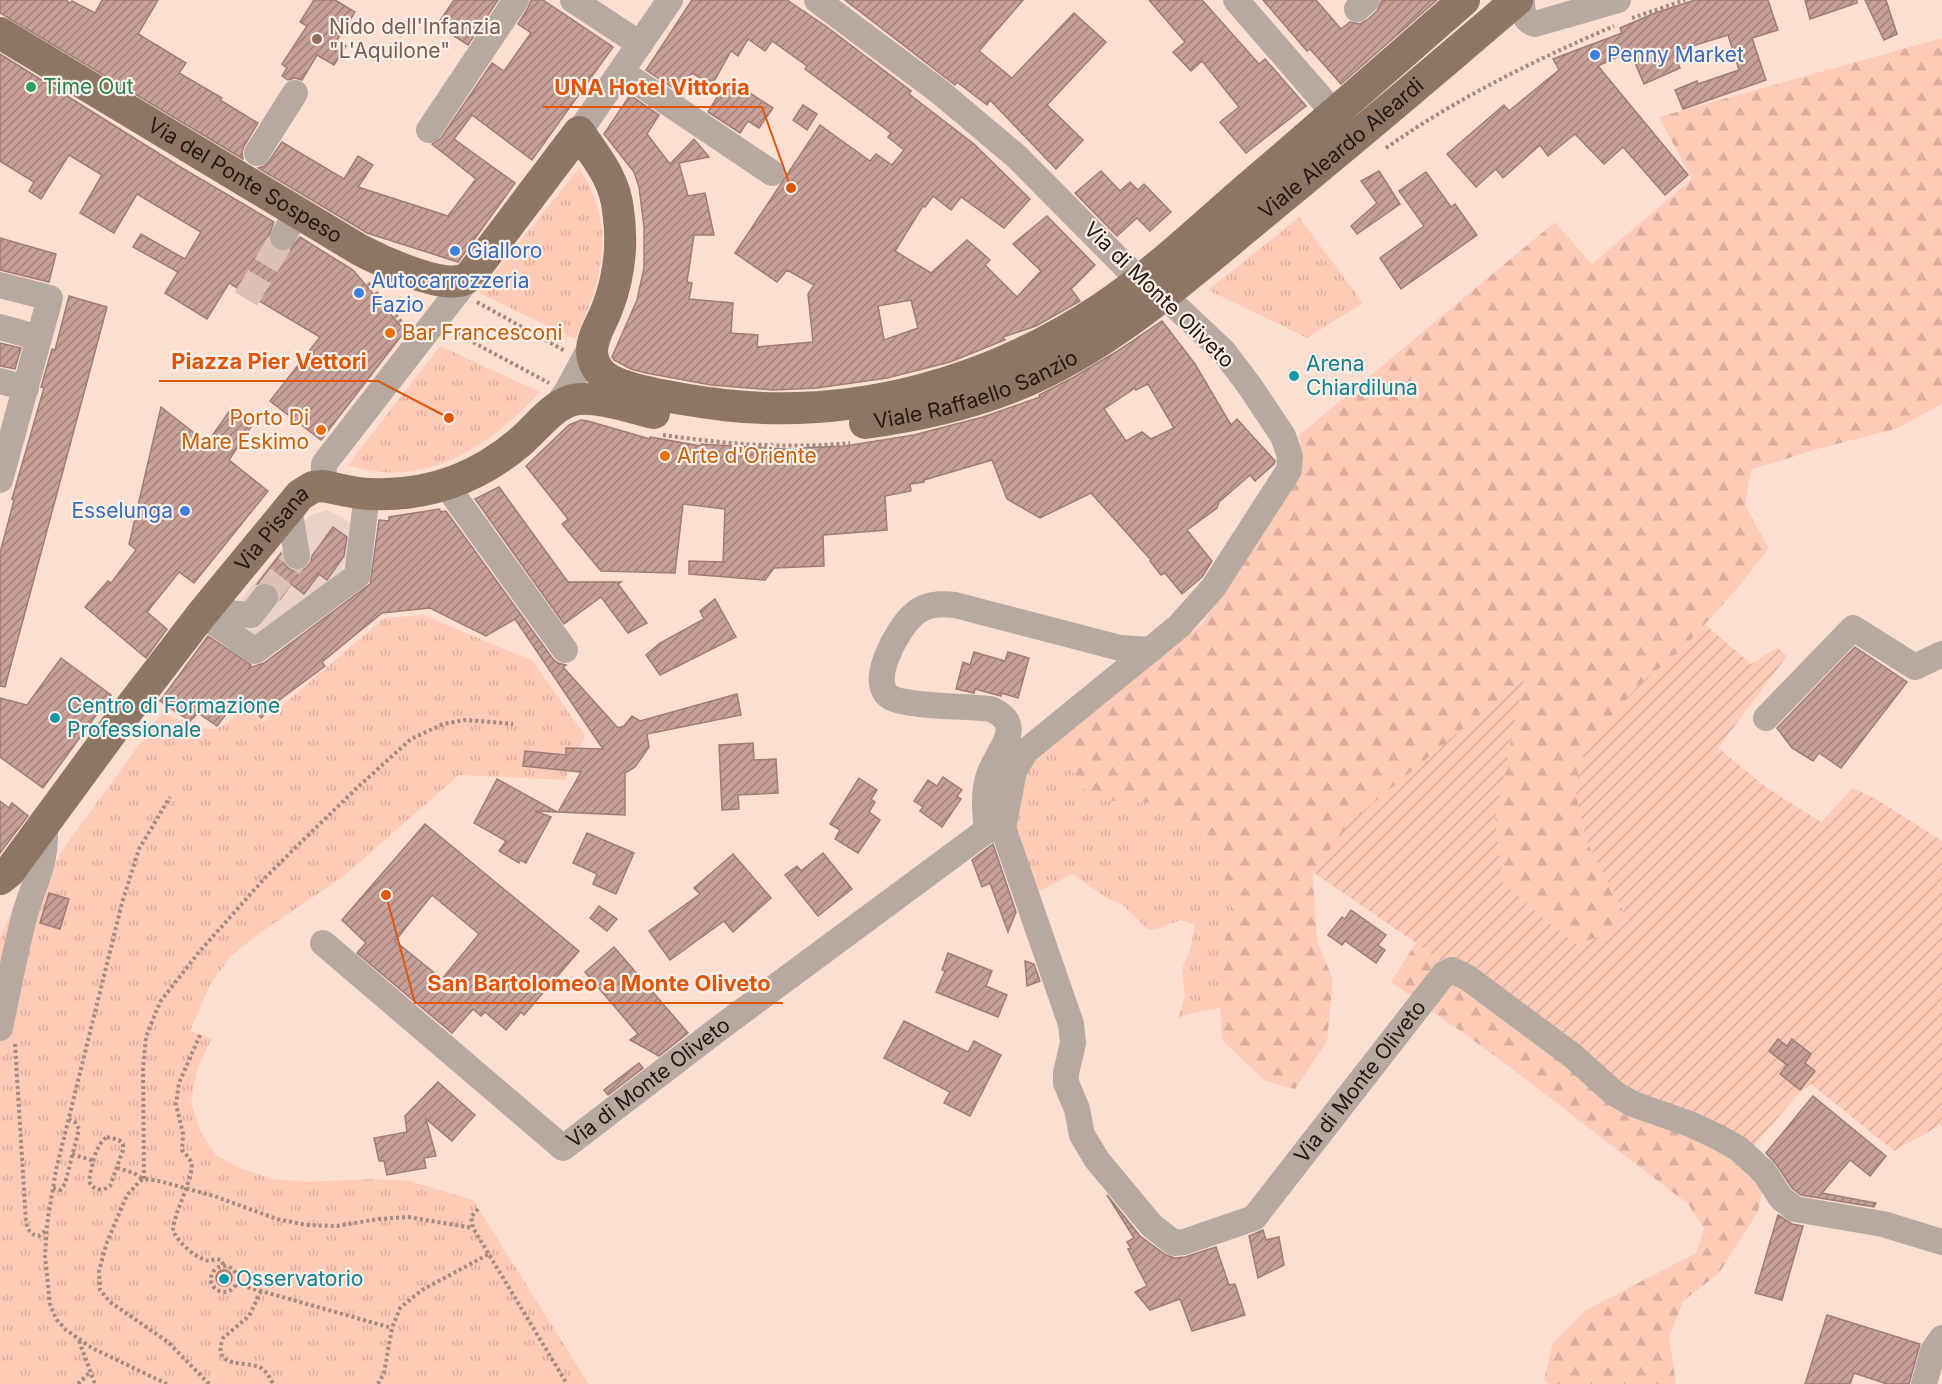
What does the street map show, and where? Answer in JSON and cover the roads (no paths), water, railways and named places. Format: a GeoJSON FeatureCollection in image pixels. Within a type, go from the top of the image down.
{"type":"FeatureCollection","features":[{"type":"Feature","properties":{"kind":"main road","name":"Viale Aleardo Aleardi"},"geometry":{"type":"LineString","coordinates":[[1151,289],[1335,114],[1464,0]]}},
{"type":"Feature","properties":{"kind":"main road","name":"Viale Aleardo Aleardi"},"geometry":{"type":"LineString","coordinates":[[1151,289],[1366,146],[1519,0]]}},
{"type":"Feature","properties":{"kind":"main road","name":"Via del Ponte Sospeso"},"geometry":{"type":"LineString","coordinates":[[0,33],[249,165],[290,225],[360,250],[389,264],[442,280],[458,281],[471,288]]}},
{"type":"Feature","properties":{"kind":"main road","name":"Via Pisana"},"geometry":{"type":"LineString","coordinates":[[471,288],[579,132]]}},
{"type":"Feature","properties":{"kind":"main road"},"geometry":{"type":"LineString","coordinates":[[579,132],[610,178],[616,194],[620,230],[620,258],[609,307],[582,347]]}},
{"type":"Feature","properties":{"kind":"main road","name":"Viale Raffaello Sanzio"},"geometry":{"type":"LineString","coordinates":[[582,347],[593,357],[599,371],[611,380],[640,390],[706,403],[751,407],[796,408],[837,405],[903,394],[986,371],[1151,289]]}},
{"type":"Feature","properties":{"kind":"main road","name":"Viale Raffaello Sanzio"},"geometry":{"type":"LineString","coordinates":[[549,400],[585,399],[690,420],[755,427],[847,425],[911,415],[978,399],[1034,378],[1094,345],[1151,289]]}},
{"type":"Feature","properties":{"kind":"main road"},"geometry":{"type":"LineString","coordinates":[[323,486],[367,494],[412,492],[446,485],[464,478],[502,456],[526,437],[549,400]]}},
{"type":"Feature","properties":{"kind":"main road","name":"Via Pisana"},"geometry":{"type":"LineString","coordinates":[[3,880],[203,612],[289,507],[309,489],[323,486]]}},
{"type":"Feature","properties":{"kind":"street"},"geometry":{"type":"LineString","coordinates":[[429,130],[516,0]]}},
{"type":"Feature","properties":{"kind":"street"},"geometry":{"type":"LineString","coordinates":[[573,0],[640,44]]}},
{"type":"Feature","properties":{"kind":"street","name":"Via Pisana"},"geometry":{"type":"LineString","coordinates":[[579,132],[670,0]]}},
{"type":"Feature","properties":{"kind":"street","name":"Via di Monte Oliveto"},"geometry":{"type":"LineString","coordinates":[[323,943],[563,1148],[721,1027],[995,829],[1014,771],[1026,751],[1179,626],[1213,588],[1288,470],[1290,456],[1283,436],[1224,352],[1151,289],[1016,156],[940,92],[817,0]]}},
{"type":"Feature","properties":{"kind":"street"},"geometry":{"type":"LineString","coordinates":[[1236,0],[1335,114],[1366,146]]}},
{"type":"Feature","properties":{"kind":"street"},"geometry":{"type":"LineString","coordinates":[[1519,0],[1524,16],[1534,24],[1621,11]]}},
{"type":"Feature","properties":{"kind":"street"},"geometry":{"type":"LineString","coordinates":[[622,72],[772,173]]}},
{"type":"Feature","properties":{"kind":"street"},"geometry":{"type":"LineString","coordinates":[[249,165],[295,93]]}},
{"type":"Feature","properties":{"kind":"street"},"geometry":{"type":"LineString","coordinates":[[0,285],[50,298],[26,388],[7,427],[0,480]]}},
{"type":"Feature","properties":{"kind":"street","name":"Via Pisana"},"geometry":{"type":"LineString","coordinates":[[323,486],[324,464],[471,288]]}},
{"type":"Feature","properties":{"kind":"street"},"geometry":{"type":"LineString","coordinates":[[0,327],[39,338]]}},
{"type":"Feature","properties":{"kind":"street"},"geometry":{"type":"LineString","coordinates":[[549,400],[567,391],[582,347]]}},
{"type":"Feature","properties":{"kind":"street"},"geometry":{"type":"LineString","coordinates":[[0,381],[26,388]]}},
{"type":"Feature","properties":{"kind":"street"},"geometry":{"type":"LineString","coordinates":[[446,485],[565,650]]}},
{"type":"Feature","properties":{"kind":"street"},"geometry":{"type":"LineString","coordinates":[[203,612],[255,651],[357,576],[367,494]]}},
{"type":"Feature","properties":{"kind":"street"},"geometry":{"type":"LineString","coordinates":[[289,507],[297,556]]}},
{"type":"Feature","properties":{"kind":"street"},"geometry":{"type":"LineString","coordinates":[[203,612],[251,615],[265,597]]}},
{"type":"Feature","properties":{"kind":"street","name":"Via di Monte Oliveto"},"geometry":{"type":"LineString","coordinates":[[1150,650],[1120,648],[955,605],[939,604],[927,606],[911,616],[898,635],[883,666],[882,681],[886,694],[900,701],[991,709],[1004,716],[1009,732],[1005,745],[989,775],[985,806],[1071,1024],[1073,1043],[1066,1083],[1077,1109],[1082,1135],[1094,1154],[1152,1226],[1174,1243],[1184,1242],[1254,1218],[1444,974],[1452,970],[1468,978],[1573,1056],[1614,1093],[1633,1104],[1690,1124],[1739,1149],[1764,1172],[1781,1198],[1795,1209],[1883,1224],[1942,1242]]}},
{"type":"Feature","properties":{"kind":"street"},"geometry":{"type":"LineString","coordinates":[[1766,718],[1853,628],[1915,667],[1942,654]]}},
{"type":"Feature","properties":{"kind":"street"},"geometry":{"type":"LineString","coordinates":[[7,1031],[24,916],[44,858],[46,841],[44,825]]}},
{"type":"Feature","properties":{"kind":"street"},"geometry":{"type":"LineString","coordinates":[[1924,1384],[1933,1351],[1942,1338]]}},
{"type":"Feature","properties":{"kind":"tunnel"},"geometry":{"type":"LineString","coordinates":[[246,299],[283,237]]}},
{"type":"Feature","properties":{"kind":"tunnel"},"geometry":{"type":"LineString","coordinates":[[265,597],[297,556]]}},
{"type":"Feature","properties":{"kind":"place","name":"Nido dell'Infanzia \"L'Aquilone\""},"geometry":{"type":"Point","coordinates":[317,39]}},
{"type":"Feature","properties":{"kind":"place","name":"Penny Market"},"geometry":{"type":"Point","coordinates":[1595,55]}},
{"type":"Feature","properties":{"kind":"place","name":"Time Out"},"geometry":{"type":"Point","coordinates":[31,87]}},
{"type":"Feature","properties":{"kind":"place","name":"UNA Hotel Vittoria"},"geometry":{"type":"Point","coordinates":[791,188]}},
{"type":"Feature","properties":{"kind":"place","name":"Gialloro"},"geometry":{"type":"Point","coordinates":[455,251]}},
{"type":"Feature","properties":{"kind":"place","name":"Autocarrozzeria Fazio"},"geometry":{"type":"Point","coordinates":[359,293]}},
{"type":"Feature","properties":{"kind":"place","name":"Bar Francesconi"},"geometry":{"type":"Point","coordinates":[390,333]}},
{"type":"Feature","properties":{"kind":"place","name":"Arena Chiardiluna"},"geometry":{"type":"Point","coordinates":[1294,376]}},
{"type":"Feature","properties":{"kind":"place","name":"Piazza Pier Vettori"},"geometry":{"type":"Point","coordinates":[449,418]}},
{"type":"Feature","properties":{"kind":"place","name":"Porto Di Mare Eskimo"},"geometry":{"type":"Point","coordinates":[321,430]}},
{"type":"Feature","properties":{"kind":"place","name":"Arte d'Oriente"},"geometry":{"type":"Point","coordinates":[665,456]}},
{"type":"Feature","properties":{"kind":"place","name":"Esselunga"},"geometry":{"type":"Point","coordinates":[185,511]}},
{"type":"Feature","properties":{"kind":"place","name":"Centro di Formazione Professionale"},"geometry":{"type":"Point","coordinates":[55,718]}},
{"type":"Feature","properties":{"kind":"place","name":"San Bartolomeo a Monte Oliveto"},"geometry":{"type":"Point","coordinates":[386,895]}},
{"type":"Feature","properties":{"kind":"place","name":"Osservatorio"},"geometry":{"type":"Point","coordinates":[224,1279]}}]}
